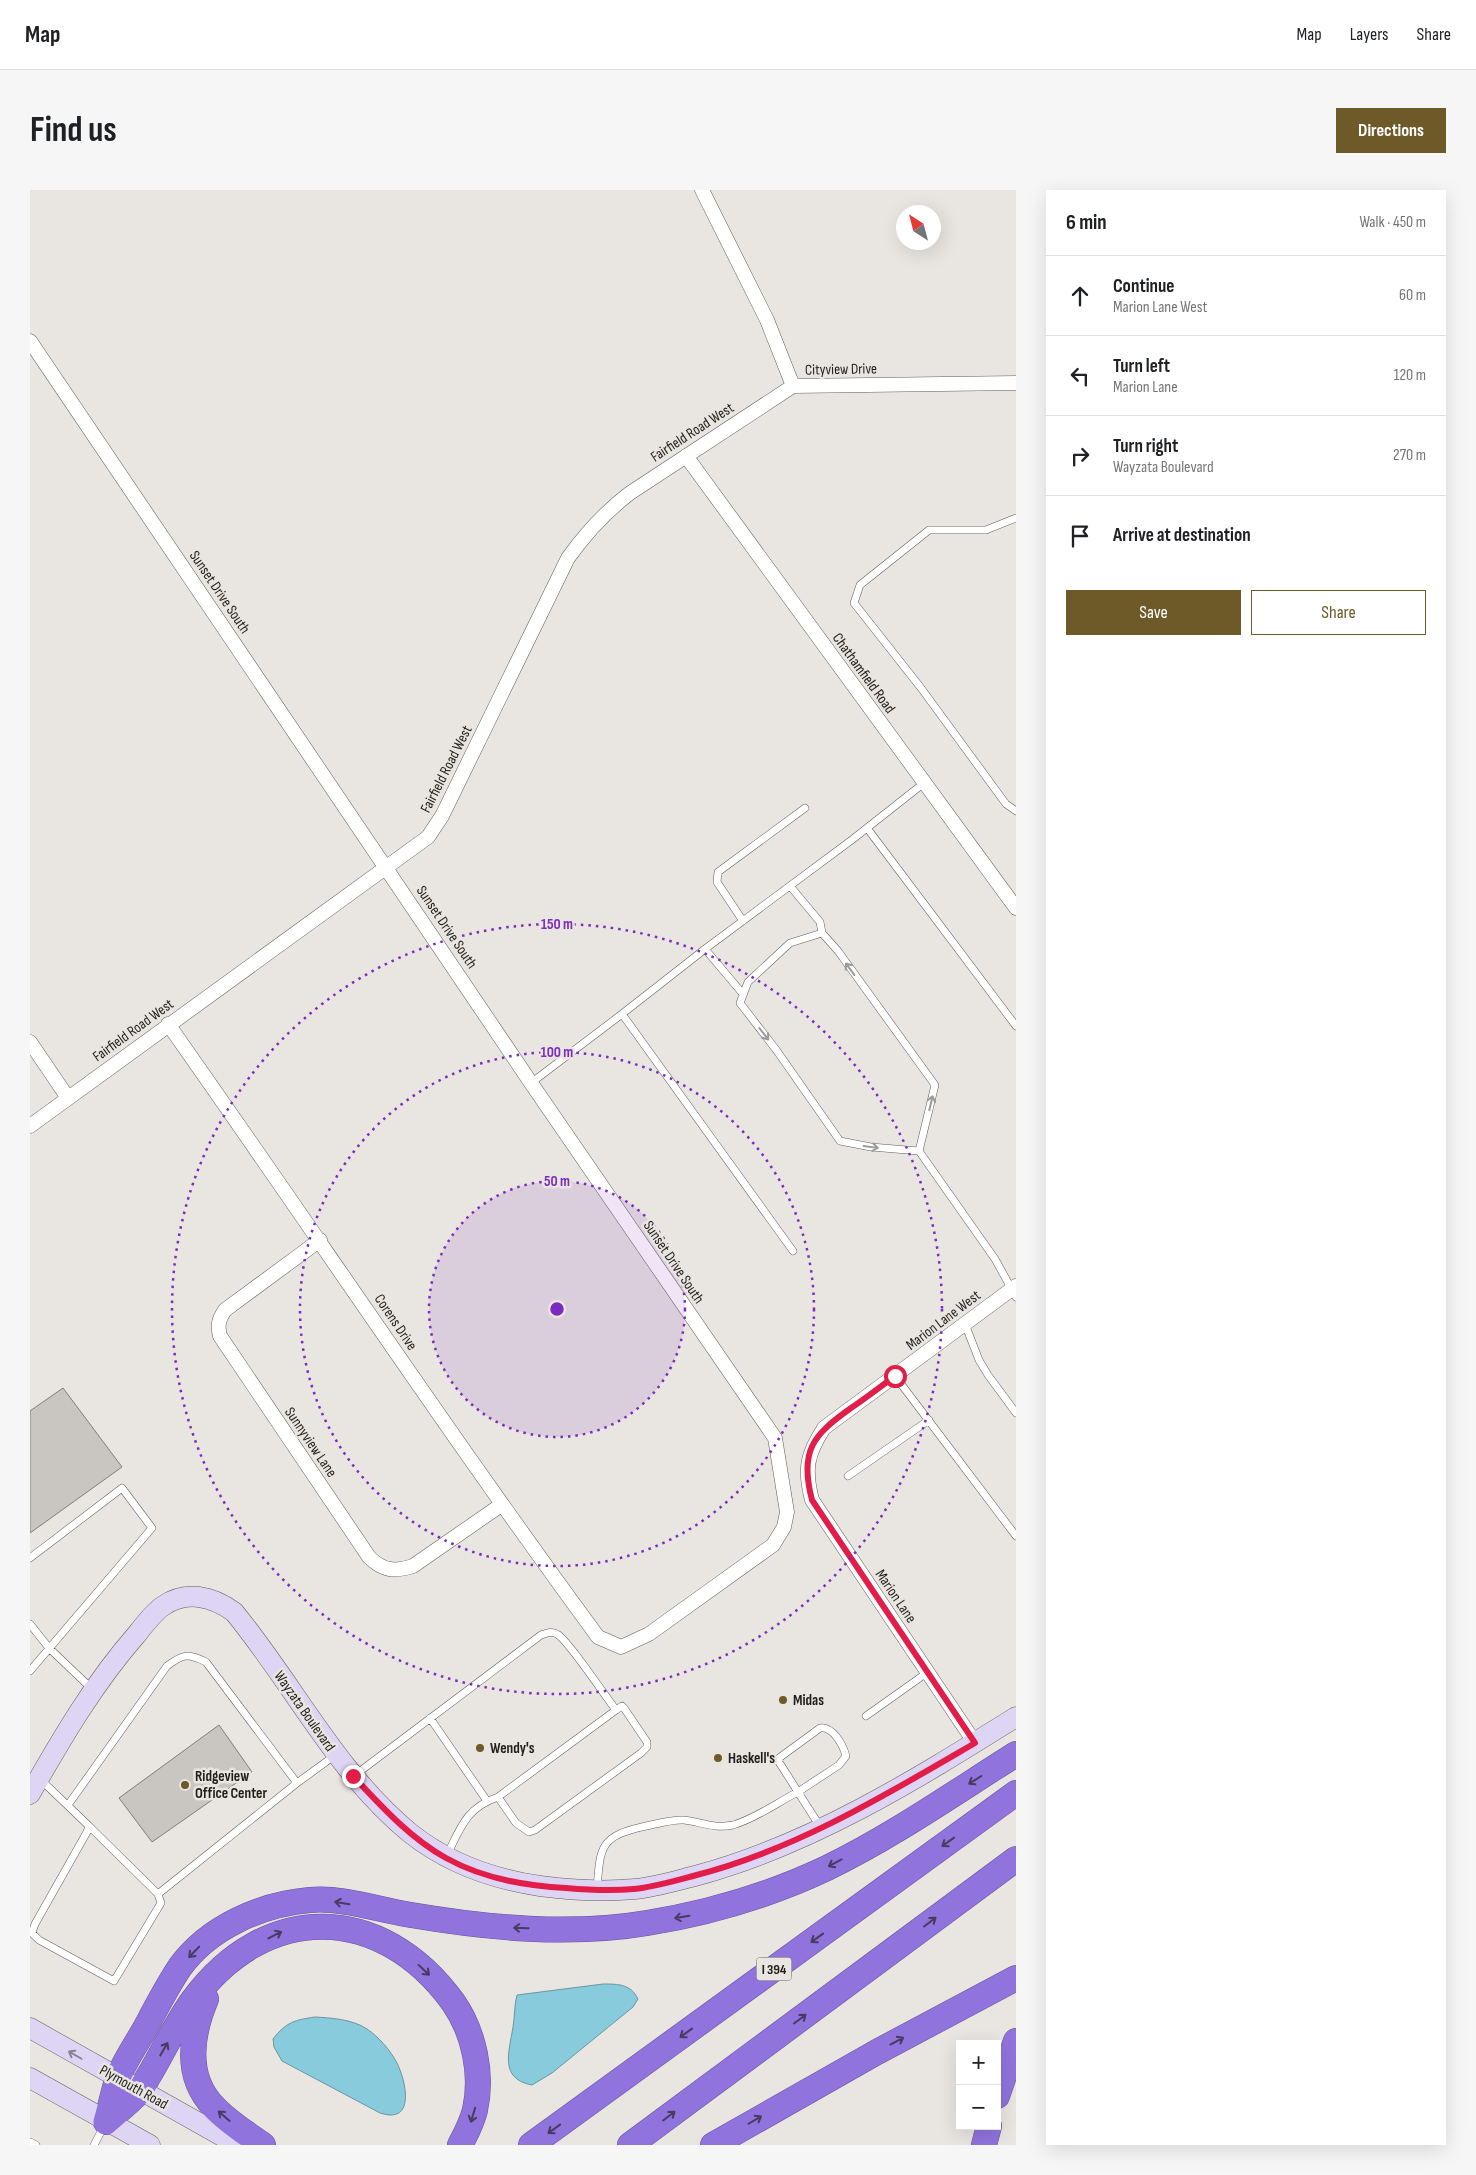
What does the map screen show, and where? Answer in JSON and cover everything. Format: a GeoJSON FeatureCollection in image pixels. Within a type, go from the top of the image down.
{"type":"FeatureCollection","features":[{"type":"Feature","properties":{"kind":"highway"},"geometry":{"type":"LineString","coordinates":[[106,2122],[118,2079],[166,1988],[181,1966],[196,1949],[237,1920],[262,1910],[312,1900],[338,1902],[410,1915],[498,1927],[550,1929],[643,1924],[699,1914],[755,1897],[827,1867],[875,1842],[1016,1754]]}},
{"type":"Feature","properties":{"kind":"highway","name":"I 394"},"geometry":{"type":"LineString","coordinates":[[531,2145],[1016,1793]]}},
{"type":"Feature","properties":{"kind":"highway"},"geometry":{"type":"LineString","coordinates":[[630,2145],[1016,1859]]}},
{"type":"Feature","properties":{"kind":"highway"},"geometry":{"type":"LineString","coordinates":[[106,2122],[140,2091],[193,2000],[216,1974],[234,1959],[281,1931],[336,1926],[360,1930],[396,1947],[421,1967],[455,2004],[471,2036],[476,2058],[475,2110],[460,2145]]}},
{"type":"Feature","properties":{"kind":"highway"},"geometry":{"type":"LineString","coordinates":[[216,1974],[196,2026],[192,2050],[194,2067],[205,2095],[213,2106],[263,2145]]}},
{"type":"Feature","properties":{"kind":"highway"},"geometry":{"type":"LineString","coordinates":[[713,2145],[877,2052],[1016,1978]]}},
{"type":"Feature","properties":{"kind":"highway"},"geometry":{"type":"LineString","coordinates":[[1001,2085],[1016,2040]]}},
{"type":"Feature","properties":{"kind":"highway"},"geometry":{"type":"LineString","coordinates":[[984,2145],[988,2130]]}},
{"type":"Feature","properties":{"kind":"street","name":"Cityview Drive"},"geometry":{"type":"LineString","coordinates":[[702,190],[767,320],[793,386],[1016,383]]}},
{"type":"Feature","properties":{"kind":"street","name":"Sunset Drive South"},"geometry":{"type":"LineString","coordinates":[[30,341],[531,1083],[775,1438],[787,1512],[784,1527],[773,1545],[649,1634],[621,1647],[598,1637]]}},
{"type":"Feature","properties":{"kind":"street","name":"Fairfield Road West"},"geometry":{"type":"LineString","coordinates":[[30,1126],[428,837],[442,816],[568,558],[582,539],[606,511],[630,493],[793,386]]}},
{"type":"Feature","properties":{"kind":"street","name":"Chathamfield Road"},"geometry":{"type":"LineString","coordinates":[[686,456],[1016,908]]}},
{"type":"Feature","properties":{"kind":"street","name":"Corens Drive"},"geometry":{"type":"LineString","coordinates":[[168,1024],[320,1240],[501,1505],[598,1637]]}},
{"type":"Feature","properties":{"kind":"street"},"geometry":{"type":"LineString","coordinates":[[30,1042],[68,1098]]}},
{"type":"Feature","properties":{"kind":"street","name":"Sunnyview Lane"},"geometry":{"type":"LineString","coordinates":[[320,1240],[225,1310],[217,1328],[220,1336],[364,1549],[376,1564],[387,1570],[400,1571],[413,1566],[501,1505]]}},
{"type":"Feature","properties":{"kind":"street","name":"Marion Lane West"},"geometry":{"type":"LineString","coordinates":[[808,1462],[812,1446],[824,1428],[965,1324],[1014,1291]]}},
{"type":"Feature","properties":{"kind":"street","name":"Marion Lane"},"geometry":{"type":"LineString","coordinates":[[808,1462],[807,1482],[812,1500],[975,1743]]}},
{"type":"Feature","properties":{"kind":"street","name":"Wayzata Boulevard"},"geometry":{"type":"LineString","coordinates":[[35,1786],[92,1690],[125,1648],[162,1606],[194,1596],[208,1597],[222,1603],[234,1612],[336,1755],[382,1808],[411,1834],[445,1858],[475,1871],[514,1882],[551,1888],[636,1889],[721,1869],[776,1849],[874,1802],[975,1743],[1016,1716]]}},
{"type":"Feature","properties":{"kind":"street","name":"Plymouth Road"},"geometry":{"type":"LineString","coordinates":[[30,2028],[238,2145]]}},
{"type":"Feature","properties":{"kind":"street"},"geometry":{"type":"LineString","coordinates":[[30,2078],[150,2145]]}},
{"type":"Feature","properties":{"kind":"lane"},"geometry":{"type":"LineString","coordinates":[[1016,518],[986,530],[929,530],[860,585],[854,603],[921,688],[1006,804],[1016,811]]}},
{"type":"Feature","properties":{"kind":"lane"},"geometry":{"type":"LineString","coordinates":[[531,1083],[924,783]]}},
{"type":"Feature","properties":{"kind":"lane"},"geometry":{"type":"LineString","coordinates":[[743,921],[717,882],[718,872],[805,808]]}},
{"type":"Feature","properties":{"kind":"lane"},"geometry":{"type":"LineString","coordinates":[[867,828],[1016,1026]]}},
{"type":"Feature","properties":{"kind":"lane"},"geometry":{"type":"LineString","coordinates":[[790,886],[820,922],[822,934],[838,951],[935,1085],[919,1151],[995,1259],[1014,1291]]}},
{"type":"Feature","properties":{"kind":"lane"},"geometry":{"type":"LineString","coordinates":[[822,934],[790,943],[748,982],[740,1003],[777,1051],[840,1141],[871,1147],[919,1151]]}},
{"type":"Feature","properties":{"kind":"lane"},"geometry":{"type":"LineString","coordinates":[[705,949],[743,994]]}},
{"type":"Feature","properties":{"kind":"lane"},"geometry":{"type":"LineString","coordinates":[[622,1014],[793,1251]]}},
{"type":"Feature","properties":{"kind":"lane"},"geometry":{"type":"LineString","coordinates":[[965,1324],[979,1360],[988,1376],[1016,1412]]}},
{"type":"Feature","properties":{"kind":"lane"},"geometry":{"type":"LineString","coordinates":[[895,1376],[1016,1536]]}},
{"type":"Feature","properties":{"kind":"lane"},"geometry":{"type":"LineString","coordinates":[[848,1476],[928,1420]]}},
{"type":"Feature","properties":{"kind":"lane"},"geometry":{"type":"LineString","coordinates":[[30,1558],[122,1488],[152,1528],[30,1672]]}},
{"type":"Feature","properties":{"kind":"lane"},"geometry":{"type":"LineString","coordinates":[[30,1624],[49,1648],[92,1690]]}},
{"type":"Feature","properties":{"kind":"lane"},"geometry":{"type":"LineString","coordinates":[[353,1776],[542,1635],[549,1632],[560,1637],[567,1644],[616,1710]]}},
{"type":"Feature","properties":{"kind":"lane"},"geometry":{"type":"LineString","coordinates":[[68,1805],[167,1666],[180,1656],[194,1656],[206,1662],[297,1783]]}},
{"type":"Feature","properties":{"kind":"lane"},"geometry":{"type":"LineString","coordinates":[[866,1716],[928,1672]]}},
{"type":"Feature","properties":{"kind":"lane"},"geometry":{"type":"LineString","coordinates":[[445,1858],[470,1813],[477,1806],[498,1797],[622,1706],[645,1736],[646,1748],[641,1753],[534,1830],[529,1832],[516,1823],[498,1797]]}},
{"type":"Feature","properties":{"kind":"lane"},"geometry":{"type":"LineString","coordinates":[[430,1718],[487,1801]]}},
{"type":"Feature","properties":{"kind":"lane"},"geometry":{"type":"LineString","coordinates":[[597,1890],[599,1859],[602,1850],[606,1843],[616,1835],[625,1831],[682,1820],[706,1826],[733,1824],[798,1792],[839,1765],[846,1756],[845,1750],[828,1729],[820,1728],[779,1758],[779,1762],[798,1792],[821,1829]]}},
{"type":"Feature","properties":{"kind":"lane"},"geometry":{"type":"LineString","coordinates":[[158,1894],[297,1783],[336,1755]]}},
{"type":"Feature","properties":{"kind":"lane"},"geometry":{"type":"LineString","coordinates":[[35,1786],[68,1805],[158,1894],[161,1903],[114,1981],[39,1940],[32,1933],[35,1924],[87,1832],[88,1826]]}},
{"type":"Feature","properties":{"kind":"lane"},"geometry":{"type":"LineString","coordinates":[[94,2145],[106,2122]]}},
{"type":"Feature","properties":{"kind":"lane"},"geometry":{"type":"LineString","coordinates":[[30,2142],[36,2145]]}},
{"type":"Feature","properties":{"kind":"water"},"geometry":{"type":"Polygon","coordinates":[[[603,1984],[624,1986],[632,1990],[638,1999],[633,2007],[552,2073],[532,2085],[522,2082],[515,2077],[510,2071],[509,2055],[517,1995],[603,1984]]]}},
{"type":"Feature","properties":{"kind":"water"},"geometry":{"type":"Polygon","coordinates":[[[315,2017],[355,2023],[367,2029],[384,2044],[397,2063],[403,2080],[405,2099],[404,2107],[399,2113],[391,2115],[380,2113],[282,2061],[274,2047],[273,2039],[287,2025],[302,2019],[315,2017]]]}},
{"type":"Feature","properties":{"kind":"building"},"geometry":{"type":"Polygon","coordinates":[[[63,1388],[122,1467],[30,1533],[30,1411],[63,1388]]]}},
{"type":"Feature","properties":{"kind":"building","name":"Ridgeview Office Center"},"geometry":{"type":"Polygon","coordinates":[[[219,1725],[252,1772],[152,1842],[119,1798],[219,1725]]]}},
{"type":"Feature","properties":{"kind":"place","name":"Midas"},"geometry":{"type":"Point","coordinates":[783,1700]}},
{"type":"Feature","properties":{"kind":"place","name":"Wendy's"},"geometry":{"type":"Point","coordinates":[480,1748]}},
{"type":"Feature","properties":{"kind":"place","name":"Haskell's"},"geometry":{"type":"Point","coordinates":[718,1758]}},
{"type":"Feature","properties":{"kind":"place","name":"Ridgeview Office Center"},"geometry":{"type":"Point","coordinates":[185,1785]}},
{"type":"Feature","properties":{"kind":"route"},"geometry":{"type":"LineString","coordinates":[[353,1776],[382,1808],[411,1834],[445,1858],[475,1871],[514,1882],[551,1888],[636,1889],[721,1869],[776,1849],[828,1826],[874,1802],[975,1743],[812,1500],[807,1482],[808,1462],[812,1446],[824,1428],[895,1376]]}}]}
